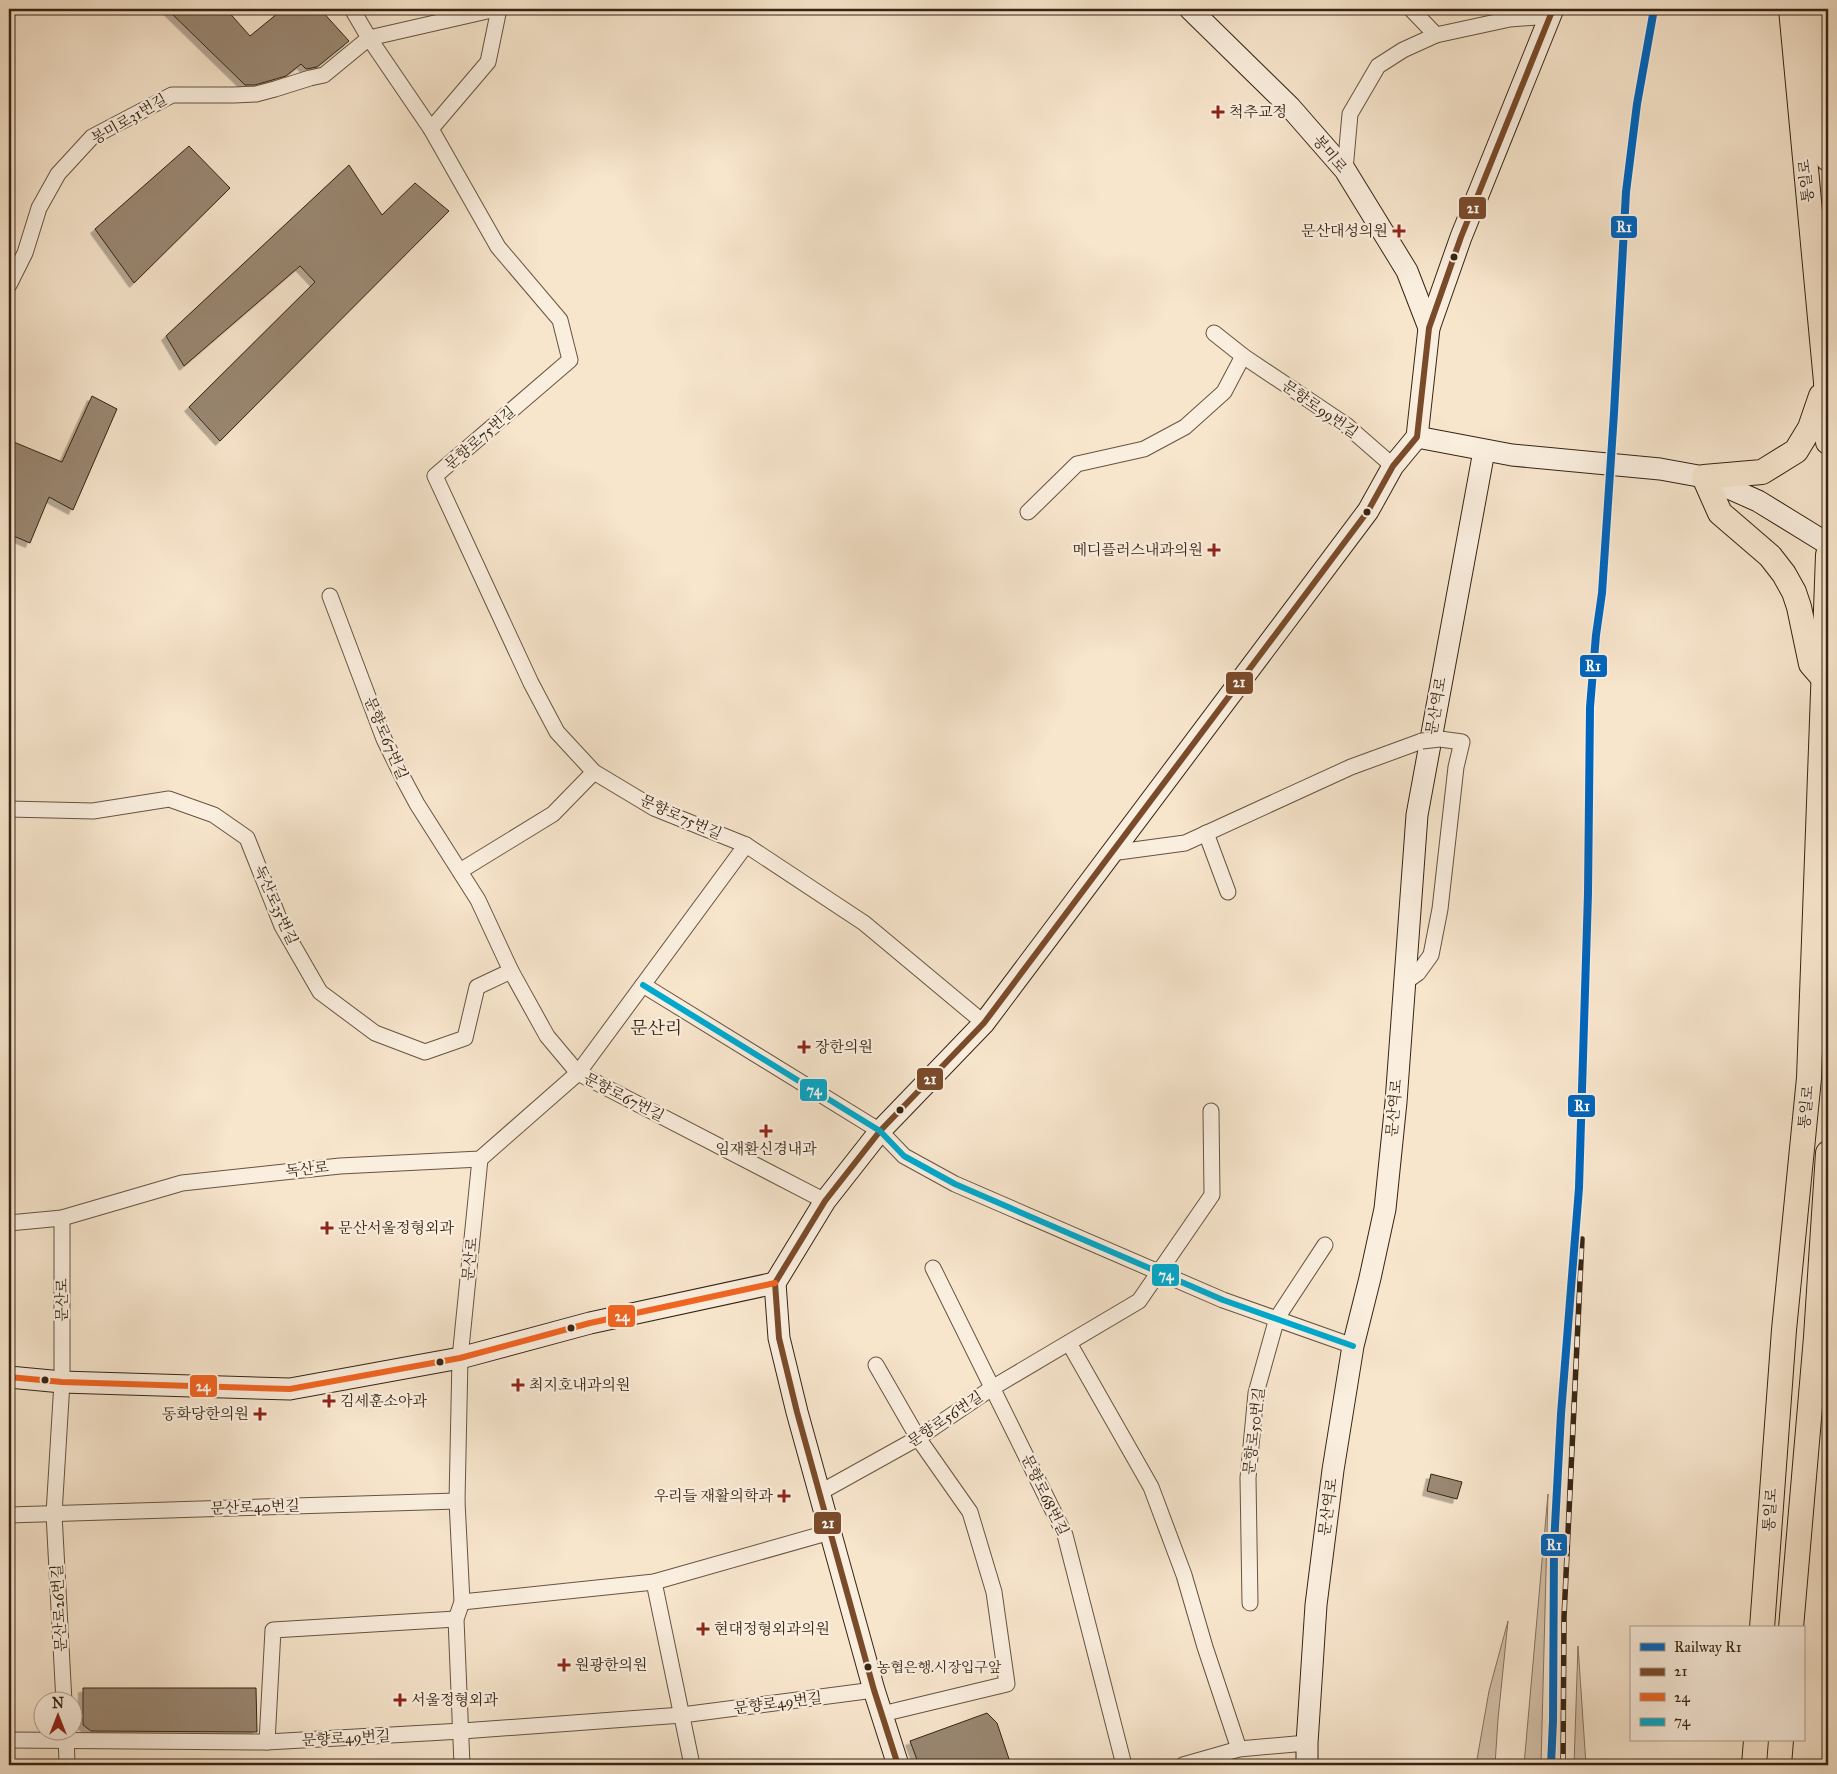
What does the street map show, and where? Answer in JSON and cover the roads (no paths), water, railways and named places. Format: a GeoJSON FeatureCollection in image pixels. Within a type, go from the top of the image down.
{"type":"FeatureCollection","features":[{"type":"Feature","properties":{"kind":"main road","name":"통일로"},"geometry":{"type":"LineString","coordinates":[[1791,9],[1826,382],[1828,442]]}},
{"type":"Feature","properties":{"kind":"main road","name":"통일로"},"geometry":{"type":"LineString","coordinates":[[1814,9],[1828,159]]}},
{"type":"Feature","properties":{"kind":"main road"},"geometry":{"type":"LineString","coordinates":[[1824,680],[1811,664],[1799,608],[1794,592],[1784,574],[1770,556],[1720,513],[1704,477],[1762,472],[1796,451],[1810,428],[1826,382]]}},
{"type":"Feature","properties":{"kind":"main road","name":"통일로"},"geometry":{"type":"LineString","coordinates":[[1762,1626],[1784,1330],[1809,1078],[1828,555]]}},
{"type":"Feature","properties":{"kind":"main road","name":"통일로"},"geometry":{"type":"LineString","coordinates":[[1791,1626],[1816,1337],[1828,1153]]}},
{"type":"Feature","properties":{"kind":"main road"},"geometry":{"type":"LineString","coordinates":[[1754,1765],[1756,1742]]}},
{"type":"Feature","properties":{"kind":"main road"},"geometry":{"type":"LineString","coordinates":[[1779,1765],[1781,1742]]}},
{"type":"Feature","properties":{"kind":"street","name":"문향로75번길"},"geometry":{"type":"LineString","coordinates":[[352,9],[369,38],[431,129],[498,247],[560,320],[570,360],[435,476],[531,682],[557,732],[594,772],[654,808],[746,845],[864,923],[984,1023]]}},
{"type":"Feature","properties":{"kind":"street","name":"봉미로31번길"},"geometry":{"type":"LineString","coordinates":[[9,285],[25,253],[39,208],[58,174],[92,137],[172,95],[256,94],[324,75],[369,38],[498,9]]}},
{"type":"Feature","properties":{"kind":"street"},"geometry":{"type":"LineString","coordinates":[[431,129],[488,62],[498,9]]}},
{"type":"Feature","properties":{"kind":"street","name":"봉미로"},"geometry":{"type":"LineString","coordinates":[[1190,9],[1290,107],[1345,170],[1407,271],[1429,328]]}},
{"type":"Feature","properties":{"kind":"street"},"geometry":{"type":"LineString","coordinates":[[1411,9],[1436,35]]}},
{"type":"Feature","properties":{"kind":"street"},"geometry":{"type":"LineString","coordinates":[[1345,170],[1350,114],[1378,66],[1403,50],[1436,35],[1552,12]]}},
{"type":"Feature","properties":{"kind":"street"},"geometry":{"type":"LineString","coordinates":[[898,1765],[874,1690],[819,1493],[779,1338],[775,1283],[825,1201],[880,1131],[984,1023],[1368,511],[1394,466],[1417,437],[1429,328],[1461,238],[1552,12]]}},
{"type":"Feature","properties":{"kind":"street","name":"문향로99번길"},"geometry":{"type":"LineString","coordinates":[[1214,333],[1243,356],[1346,424],[1394,466]]}},
{"type":"Feature","properties":{"kind":"street"},"geometry":{"type":"LineString","coordinates":[[1028,512],[1077,464],[1144,450],[1185,427],[1224,392],[1243,356]]}},
{"type":"Feature","properties":{"kind":"street"},"geometry":{"type":"LineString","coordinates":[[1417,437],[1512,455],[1660,469],[1704,477],[1758,501],[1828,544]]}},
{"type":"Feature","properties":{"kind":"street","name":"문산역로"},"geometry":{"type":"LineString","coordinates":[[1307,1765],[1321,1559],[1353,1346],[1385,1209],[1396,1102],[1416,815],[1484,451]]}},
{"type":"Feature","properties":{"kind":"street","name":"문향로67번길"},"geometry":{"type":"LineString","coordinates":[[330,596],[384,739],[418,804],[478,900],[511,971],[547,1036],[578,1073],[825,1201]]}},
{"type":"Feature","properties":{"kind":"street"},"geometry":{"type":"LineString","coordinates":[[1111,853],[1185,843],[1351,767],[1422,741],[1440,739],[1462,742],[1456,767],[1440,909],[1431,954],[1418,973],[1404,983]]}},
{"type":"Feature","properties":{"kind":"street"},"geometry":{"type":"LineString","coordinates":[[460,871],[553,814],[594,772]]}},
{"type":"Feature","properties":{"kind":"street","name":"독산로35번길"},"geometry":{"type":"LineString","coordinates":[[9,809],[94,812],[169,799],[214,815],[247,838],[282,926],[320,992],[375,1033],[425,1052],[465,1038],[478,987],[511,971]]}},
{"type":"Feature","properties":{"kind":"street"},"geometry":{"type":"LineString","coordinates":[[1206,833],[1228,892]]}},
{"type":"Feature","properties":{"kind":"street"},"geometry":{"type":"LineString","coordinates":[[480,1160],[578,1073],[746,845]]}},
{"type":"Feature","properties":{"kind":"street"},"geometry":{"type":"LineString","coordinates":[[643,984],[880,1131],[904,1156],[955,1184],[1223,1300],[1353,1346]]}},
{"type":"Feature","properties":{"kind":"street","name":"문향로56번길"},"geometry":{"type":"LineString","coordinates":[[819,1493],[918,1438],[992,1388],[1139,1301],[1212,1195],[1211,1111]]}},
{"type":"Feature","properties":{"kind":"street","name":"독산로"},"geometry":{"type":"LineString","coordinates":[[9,1223],[62,1218],[182,1183],[340,1166],[480,1160]]}},
{"type":"Feature","properties":{"kind":"street","name":"문산로"},"geometry":{"type":"LineString","coordinates":[[460,1358],[480,1160]]}},
{"type":"Feature","properties":{"kind":"street","name":"문산로"},"geometry":{"type":"LineString","coordinates":[[62,1218],[62,1382]]}},
{"type":"Feature","properties":{"kind":"street","name":"문향로50번길"},"geometry":{"type":"LineString","coordinates":[[1250,1603],[1248,1478],[1256,1393],[1276,1318],[1325,1245]]}},
{"type":"Feature","properties":{"kind":"street","name":"문향로68번길"},"geometry":{"type":"LineString","coordinates":[[933,1268],[1066,1535],[1124,1765]]}},
{"type":"Feature","properties":{"kind":"street"},"geometry":{"type":"LineString","coordinates":[[9,1377],[62,1382],[290,1389],[460,1358],[590,1323],[775,1283]]}},
{"type":"Feature","properties":{"kind":"street"},"geometry":{"type":"LineString","coordinates":[[1069,1343],[1151,1487],[1184,1574],[1205,1647],[1239,1749]]}},
{"type":"Feature","properties":{"kind":"street"},"geometry":{"type":"LineString","coordinates":[[460,1358],[457,1501],[462,1602],[456,1619],[462,1765]]}},
{"type":"Feature","properties":{"kind":"street"},"geometry":{"type":"LineString","coordinates":[[876,1365],[918,1438],[970,1512],[994,1592],[1007,1684],[882,1714]]}},
{"type":"Feature","properties":{"kind":"street","name":"문산로26번길"},"geometry":{"type":"LineString","coordinates":[[62,1382],[54,1514],[63,1692]]}},
{"type":"Feature","properties":{"kind":"street","name":"문산로40번길"},"geometry":{"type":"LineString","coordinates":[[54,1514],[457,1501]]}},
{"type":"Feature","properties":{"kind":"street"},"geometry":{"type":"LineString","coordinates":[[9,1515],[54,1514]]}},
{"type":"Feature","properties":{"kind":"street"},"geometry":{"type":"LineString","coordinates":[[462,1602],[654,1582],[830,1532]]}},
{"type":"Feature","properties":{"kind":"street"},"geometry":{"type":"LineString","coordinates":[[654,1582],[692,1765]]}},
{"type":"Feature","properties":{"kind":"street"},"geometry":{"type":"LineString","coordinates":[[267,1742],[273,1630],[456,1619]]}},
{"type":"Feature","properties":{"kind":"street","name":"문향로49번길"},"geometry":{"type":"LineString","coordinates":[[82,1736],[267,1742],[462,1731],[682,1715],[874,1690]]}},
{"type":"Feature","properties":{"kind":"street","name":"문향로49번길"},"geometry":{"type":"LineString","coordinates":[[9,1740],[32,1738]]}},
{"type":"Feature","properties":{"kind":"street"},"geometry":{"type":"LineString","coordinates":[[66,1742],[66,1765]]}},
{"type":"Feature","properties":{"kind":"street"},"geometry":{"type":"LineString","coordinates":[[1183,1765],[1239,1749],[1307,1743]]}},
{"type":"Feature","properties":{"kind":"railway"},"geometry":{"type":"LineString","coordinates":[[1563,1765],[1564,1617],[1582,1239]]}},
{"type":"Feature","properties":{"kind":"rail line","name":"R1"},"geometry":{"type":"LineString","coordinates":[[1551,1765],[1554,1545],[1561,1414],[1579,1188],[1588,893],[1590,707],[1596,635],[1602,593],[1626,192],[1637,104],[1654,9]]}},
{"type":"Feature","properties":{"kind":"place","name":"척추교정"},"geometry":{"type":"Point","coordinates":[1218,112]}},
{"type":"Feature","properties":{"kind":"place","name":"문산대성의원"},"geometry":{"type":"Point","coordinates":[1399,231]}},
{"type":"Feature","properties":{"kind":"place","name":"메디플러스내과의원"},"geometry":{"type":"Point","coordinates":[1214,550]}},
{"type":"Feature","properties":{"kind":"place","name":"장한의원"},"geometry":{"type":"Point","coordinates":[804,1047]}},
{"type":"Feature","properties":{"kind":"place","name":"임재환신경내과"},"geometry":{"type":"Point","coordinates":[766,1131]}},
{"type":"Feature","properties":{"kind":"place","name":"문산서울정형외과"},"geometry":{"type":"Point","coordinates":[327,1228]}},
{"type":"Feature","properties":{"kind":"place","name":"최지호내과의원"},"geometry":{"type":"Point","coordinates":[518,1385]}},
{"type":"Feature","properties":{"kind":"place","name":"김세훈소아과"},"geometry":{"type":"Point","coordinates":[329,1401]}},
{"type":"Feature","properties":{"kind":"place","name":"동화당한의원"},"geometry":{"type":"Point","coordinates":[260,1414]}},
{"type":"Feature","properties":{"kind":"place","name":"우리들 재활의학과"},"geometry":{"type":"Point","coordinates":[784,1496]}},
{"type":"Feature","properties":{"kind":"place","name":"현대정형외과의원"},"geometry":{"type":"Point","coordinates":[703,1629]}},
{"type":"Feature","properties":{"kind":"place","name":"원광한의원"},"geometry":{"type":"Point","coordinates":[564,1665]}},
{"type":"Feature","properties":{"kind":"place","name":"농협은행.시장입구앞"},"geometry":{"type":"Point","coordinates":[868,1667]}},
{"type":"Feature","properties":{"kind":"place","name":"서울정형외과"},"geometry":{"type":"Point","coordinates":[400,1700]}},
{"type":"Feature","properties":{"kind":"district","name":"문산리"},"geometry":{"type":"Point","coordinates":[656,1028]}}]}
